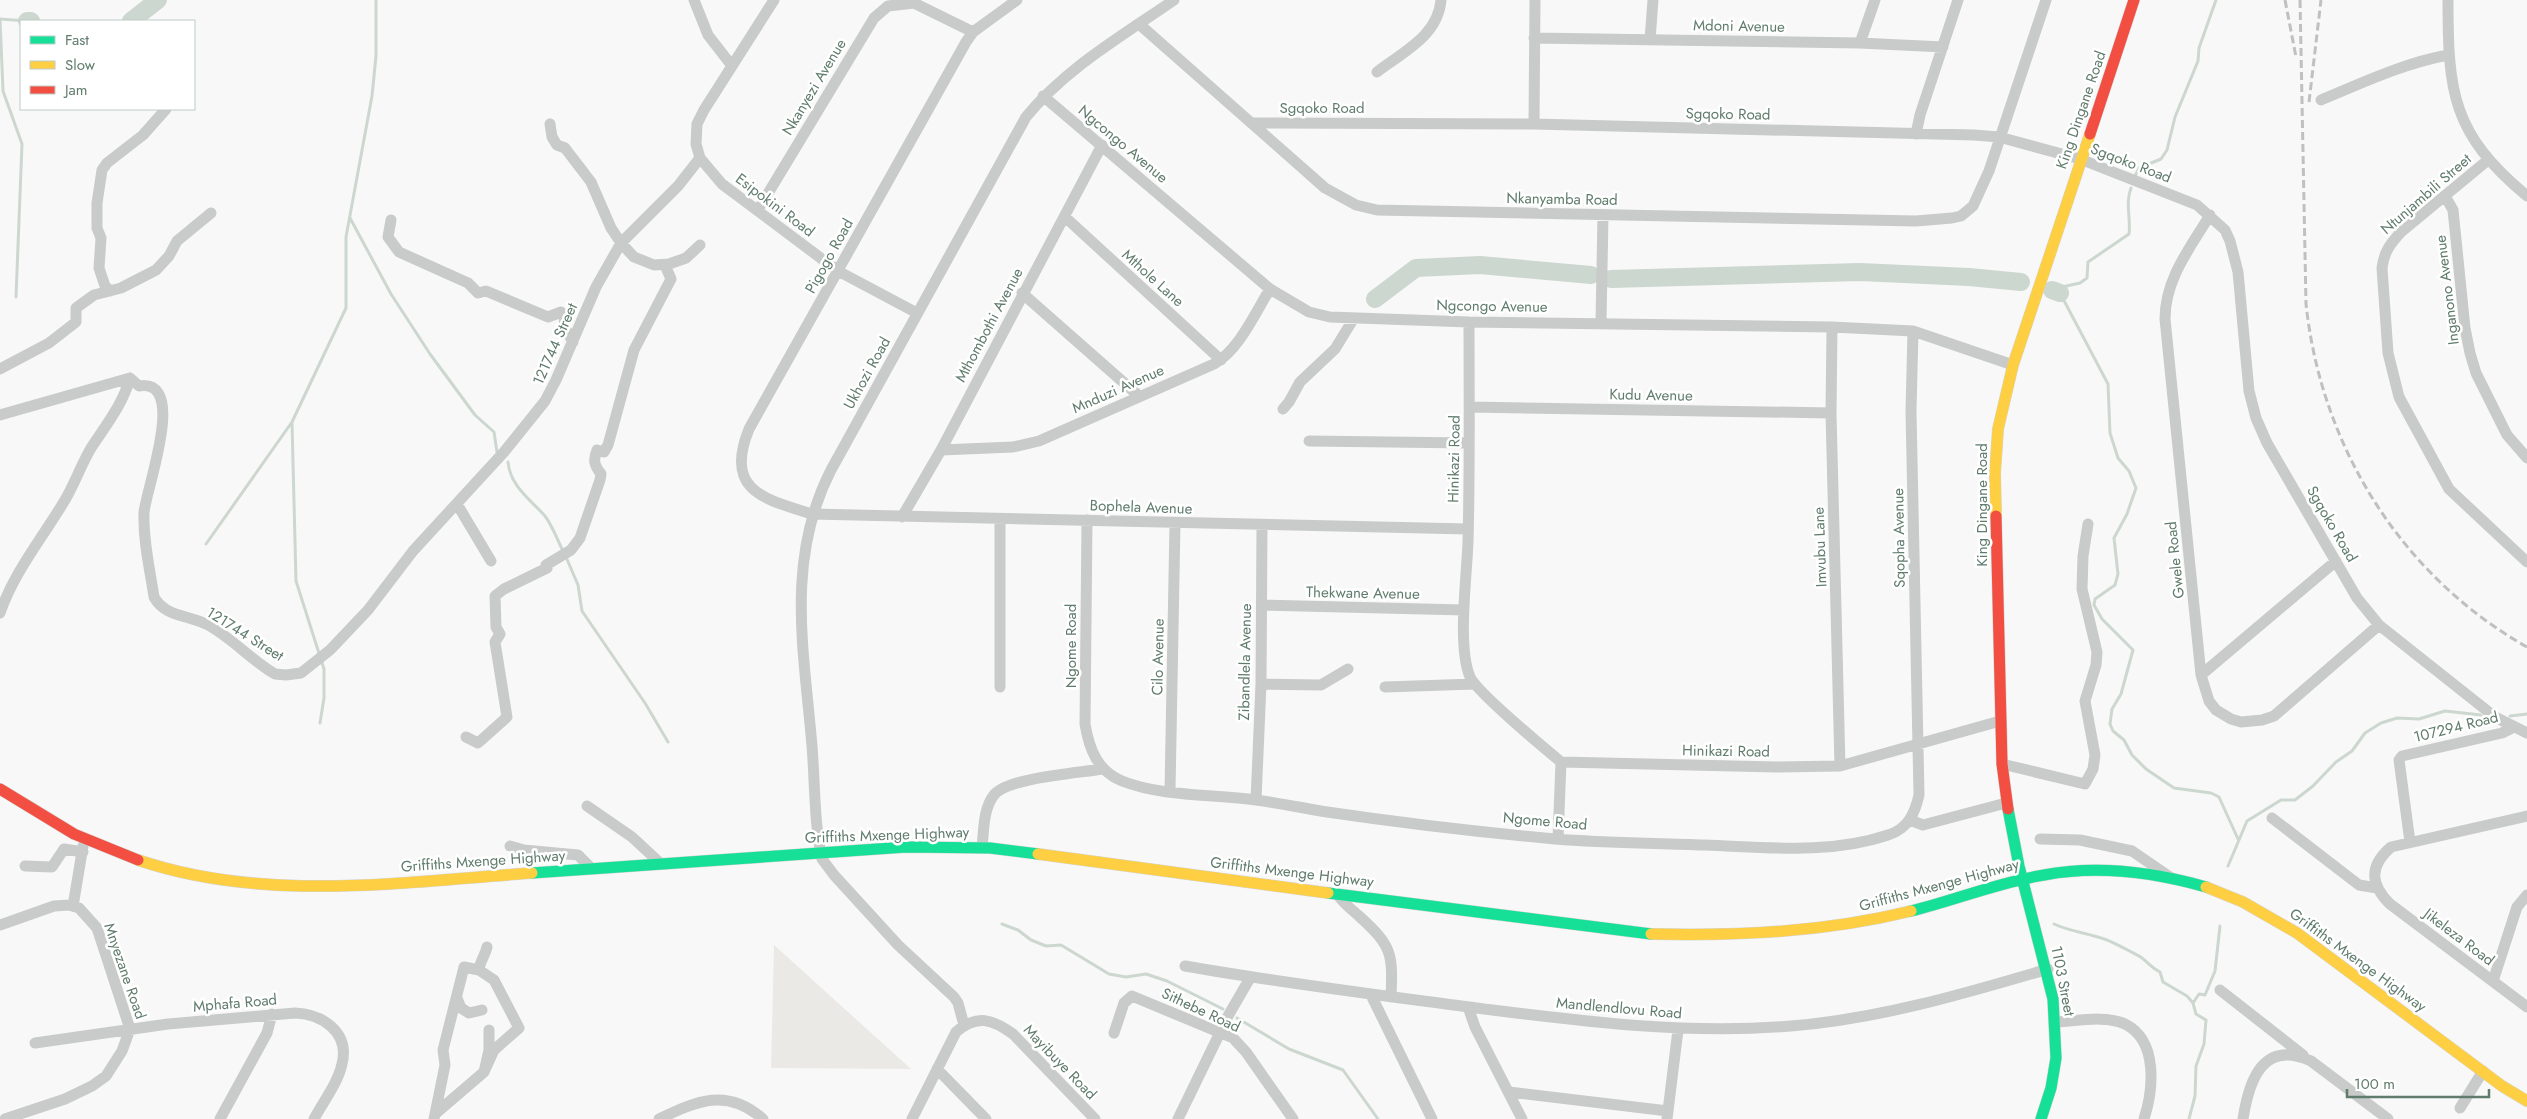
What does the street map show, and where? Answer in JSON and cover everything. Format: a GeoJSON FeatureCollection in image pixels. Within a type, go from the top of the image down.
{"type":"FeatureCollection","features":[{"type":"Feature","properties":{"kind":"street"},"geometry":{"type":"LineString","coordinates":[[694,0],[699,18],[708,35],[732,66]]}},
{"type":"Feature","properties":{"kind":"street"},"geometry":{"type":"LineString","coordinates":[[700,158],[696,144],[697,124],[774,0]]}},
{"type":"Feature","properties":{"kind":"street","name":"Pigogo Road"},"geometry":{"type":"LineString","coordinates":[[812,514],[768,500],[757,494],[744,476],[740,458],[749,429],[973,32],[1017,0]]}},
{"type":"Feature","properties":{"kind":"street","name":"Ukhozi Road"},"geometry":{"type":"LineString","coordinates":[[821,852],[800,598],[803,558],[812,514],[830,470],[1026,117],[1043,96],[1075,68],[1174,0]]}},
{"type":"Feature","properties":{"kind":"street"},"geometry":{"type":"LineString","coordinates":[[1377,72],[1426,36],[1440,13],[1441,0]]}},
{"type":"Feature","properties":{"kind":"street"},"geometry":{"type":"LineString","coordinates":[[1534,124],[1535,0]]}},
{"type":"Feature","properties":{"kind":"street"},"geometry":{"type":"LineString","coordinates":[[1650,40],[1653,0]]}},
{"type":"Feature","properties":{"kind":"street"},"geometry":{"type":"LineString","coordinates":[[1860,43],[1875,0]]}},
{"type":"Feature","properties":{"kind":"street"},"geometry":{"type":"LineString","coordinates":[[1916,134],[1958,0]]}},
{"type":"Feature","properties":{"kind":"street","name":"Nkanyamba Road"},"geometry":{"type":"LineString","coordinates":[[1138,24],[1324,188],[1356,205],[1377,210],[1916,221],[1961,216],[1973,206],[1989,171],[2046,0]]}},
{"type":"Feature","properties":{"kind":"street","name":"King Dingane Road"},"geometry":{"type":"LineString","coordinates":[[2023,878],[2006,803],[2002,764],[1995,473],[1998,429],[2013,365],[2134,0]]}},
{"type":"Feature","properties":{"kind":"street"},"geometry":{"type":"LineString","coordinates":[[2448,0],[2448,55],[2451,84],[2458,108],[2468,131],[2488,160],[2527,196]]}},
{"type":"Feature","properties":{"kind":"street","name":"Nkanyezi Avenue"},"geometry":{"type":"LineString","coordinates":[[758,210],[874,18],[888,6],[914,1],[973,32]]}},
{"type":"Feature","properties":{"kind":"street","name":"Mdoni Avenue"},"geometry":{"type":"LineString","coordinates":[[1534,38],[1860,43],[1943,47]]}},
{"type":"Feature","properties":{"kind":"street"},"geometry":{"type":"LineString","coordinates":[[2320,100],[2429,58],[2448,55]]}},
{"type":"Feature","properties":{"kind":"street","name":"Ngcongo Avenue"},"geometry":{"type":"LineString","coordinates":[[1043,96],[1270,289],[1309,312],[1330,317],[1469,322],[1601,322],[1832,327],[1913,331],[2013,365]]}},
{"type":"Feature","properties":{"kind":"street"},"geometry":{"type":"LineString","coordinates":[[110,291],[105,286],[99,268],[101,238],[97,228],[97,204],[102,170],[107,163],[143,135],[165,110]]}},
{"type":"Feature","properties":{"kind":"street","name":"Sgqoko Road"},"geometry":{"type":"LineString","coordinates":[[1252,123],[1534,124],[1999,137],[2080,159],[2197,204],[2210,214],[2225,230],[2233,252],[2241,296],[2249,391],[2256,418],[2267,443],[2358,598],[2379,625],[2495,717],[2527,733]]}},
{"type":"Feature","properties":{"kind":"street"},"geometry":{"type":"LineString","coordinates":[[550,124],[552,137],[557,144],[565,148],[591,182],[611,228],[634,257],[654,266],[665,265],[686,258],[700,245]]}},
{"type":"Feature","properties":{"kind":"street","name":"Mthombothi Avenue"},"geometry":{"type":"LineString","coordinates":[[902,518],[941,450],[1022,293],[1065,217],[1102,145]]}},
{"type":"Feature","properties":{"kind":"street","name":"Esipokini Road"},"geometry":{"type":"LineString","coordinates":[[700,158],[722,184],[838,271],[917,313]]}},
{"type":"Feature","properties":{"kind":"street","name":"121744 Street"},"geometry":{"type":"LineString","coordinates":[[130,378],[139,386],[151,387],[158,393],[164,411],[159,448],[144,510],[154,597],[159,606],[165,610],[207,625],[274,674],[301,673],[330,650],[368,610],[414,551],[490,469],[545,401],[596,287],[621,243],[678,186],[700,158]]}},
{"type":"Feature","properties":{"kind":"street","name":"Ntunjambili Street"},"geometry":{"type":"LineString","coordinates":[[2488,160],[2401,232],[2389,245],[2384,256],[2382,268],[2388,353],[2399,397],[2449,489],[2527,562]]}},
{"type":"Feature","properties":{"kind":"street","name":"Inganono Avenue"},"geometry":{"type":"LineString","coordinates":[[2445,196],[2452,210],[2470,353],[2476,373],[2507,435],[2527,458]]}},
{"type":"Feature","properties":{"kind":"street"},"geometry":{"type":"LineString","coordinates":[[0,369],[19,361],[50,343],[76,322],[76,308],[94,296],[121,288],[156,270],[169,256],[177,241],[210,213]]}},
{"type":"Feature","properties":{"kind":"street","name":"Gwele Road"},"geometry":{"type":"LineString","coordinates":[[2210,214],[2171,282],[2165,300],[2165,319],[2201,675],[2209,701],[2216,710],[2231,719],[2241,722],[2262,720],[2274,716],[2379,625]]}},
{"type":"Feature","properties":{"kind":"street"},"geometry":{"type":"LineString","coordinates":[[1601,322],[1603,216]]}},
{"type":"Feature","properties":{"kind":"street","name":"Mthole Lane"},"geometry":{"type":"LineString","coordinates":[[1065,217],[1221,360]]}},
{"type":"Feature","properties":{"kind":"street"},"geometry":{"type":"LineString","coordinates":[[391,220],[388,237],[399,252],[468,283],[478,294],[486,291],[548,317],[561,312],[564,316],[565,328],[573,342]]}},
{"type":"Feature","properties":{"kind":"street"},"geometry":{"type":"LineString","coordinates":[[466,737],[478,743],[507,717],[494,642],[500,634],[496,627],[496,596],[504,589],[547,568],[546,565],[571,550],[580,538],[600,480],[600,474],[595,466],[594,458],[598,450],[604,452],[608,445],[634,350],[671,279],[665,265]]}},
{"type":"Feature","properties":{"kind":"street","name":"Mnduzi Avenue"},"geometry":{"type":"LineString","coordinates":[[941,450],[1014,448],[1038,441],[1221,360],[1237,341],[1270,289]]}},
{"type":"Feature","properties":{"kind":"street"},"geometry":{"type":"LineString","coordinates":[[1022,293],[1139,396]]}},
{"type":"Feature","properties":{"kind":"street"},"geometry":{"type":"LineString","coordinates":[[1283,409],[1300,382],[1335,348],[1354,318]]}},
{"type":"Feature","properties":{"kind":"street","name":"Hinikazi Road"},"geometry":{"type":"LineString","coordinates":[[1469,322],[1468,529],[1464,610],[1466,658],[1470,677],[1475,684],[1561,762],[1776,767],[1840,766],[2000,720]]}},
{"type":"Feature","properties":{"kind":"street","name":"Imvubu Lane"},"geometry":{"type":"LineString","coordinates":[[1832,327],[1831,413],[1840,766]]}},
{"type":"Feature","properties":{"kind":"street","name":"Sqopha Avenue"},"geometry":{"type":"LineString","coordinates":[[1913,331],[1911,410],[1918,745]]}},
{"type":"Feature","properties":{"kind":"street"},"geometry":{"type":"LineString","coordinates":[[0,415],[130,378],[125,398],[98,438],[65,499],[38,540],[10,590],[0,613]]}},
{"type":"Feature","properties":{"kind":"street","name":"Kudu Avenue"},"geometry":{"type":"LineString","coordinates":[[1469,407],[1831,413]]}},
{"type":"Feature","properties":{"kind":"street"},"geometry":{"type":"LineString","coordinates":[[1309,441],[1469,443]]}},
{"type":"Feature","properties":{"kind":"street"},"geometry":{"type":"LineString","coordinates":[[457,504],[491,561]]}},
{"type":"Feature","properties":{"kind":"street","name":"Bophela Avenue"},"geometry":{"type":"LineString","coordinates":[[812,514],[902,518],[1087,520],[1468,529]]}},
{"type":"Feature","properties":{"kind":"street"},"geometry":{"type":"LineString","coordinates":[[1000,520],[1000,687]]}},
{"type":"Feature","properties":{"kind":"street","name":"Ngome Road"},"geometry":{"type":"LineString","coordinates":[[1087,520],[1085,724],[1088,745],[1102,769],[1120,780],[1140,787],[1256,800],[1328,812],[1558,839],[1809,848],[1870,840],[1890,835],[1910,820]]}},
{"type":"Feature","properties":{"kind":"street","name":"Cilo Avenue"},"geometry":{"type":"LineString","coordinates":[[1170,791],[1175,523]]}},
{"type":"Feature","properties":{"kind":"street"},"geometry":{"type":"LineString","coordinates":[[2002,764],[2085,784],[2092,769],[2095,755],[2085,701],[2096,665],[2097,652],[2082,589],[2083,556],[2088,524]]}},
{"type":"Feature","properties":{"kind":"street","name":"Zibandlela Avenue"},"geometry":{"type":"LineString","coordinates":[[1256,800],[1261,684],[1262,525]]}},
{"type":"Feature","properties":{"kind":"street"},"geometry":{"type":"LineString","coordinates":[[2201,675],[2336,561]]}},
{"type":"Feature","properties":{"kind":"street","name":"Thekwane Avenue"},"geometry":{"type":"LineString","coordinates":[[1262,605],[1464,610]]}},
{"type":"Feature","properties":{"kind":"street"},"geometry":{"type":"LineString","coordinates":[[1261,684],[1321,685],[1348,669]]}},
{"type":"Feature","properties":{"kind":"street"},"geometry":{"type":"LineString","coordinates":[[1385,687],[1475,684]]}},
{"type":"Feature","properties":{"kind":"street","name":"107294 Road"},"geometry":{"type":"LineString","coordinates":[[2410,842],[2399,760],[2402,756],[2502,733],[2514,727]]}},
{"type":"Feature","properties":{"kind":"street"},"geometry":{"type":"LineString","coordinates":[[1918,745],[1919,794],[1910,820],[1923,825],[2006,803]]}},
{"type":"Feature","properties":{"kind":"street"},"geometry":{"type":"LineString","coordinates":[[1558,839],[1561,762]]}},
{"type":"Feature","properties":{"kind":"street"},"geometry":{"type":"LineString","coordinates":[[982,847],[988,806],[994,794],[1003,787],[1023,781],[1102,769]]}},
{"type":"Feature","properties":{"kind":"street","name":"Griffiths Mxenge Highway"},"geometry":{"type":"LineString","coordinates":[[0,789],[84,839],[122,855],[195,877],[276,887],[346,886],[906,846],[982,847],[1642,934],[1708,936],[1772,933],[1868,921],[1954,900],[2023,878],[2061,873],[2114,872],[2174,880],[2210,888],[2277,920],[2349,971],[2483,1072],[2527,1101]]}},
{"type":"Feature","properties":{"kind":"street"},"geometry":{"type":"LineString","coordinates":[[587,806],[632,837],[660,863]]}},
{"type":"Feature","properties":{"kind":"street"},"geometry":{"type":"LineString","coordinates":[[2272,818],[2358,885],[2377,888],[2375,868],[2381,856],[2391,848],[2527,816]]}},
{"type":"Feature","properties":{"kind":"street"},"geometry":{"type":"LineString","coordinates":[[0,926],[54,906],[74,906],[84,839]]}},
{"type":"Feature","properties":{"kind":"street"},"geometry":{"type":"LineString","coordinates":[[2040,839],[2080,840],[2132,851],[2147,859],[2174,880]]}},
{"type":"Feature","properties":{"kind":"street"},"geometry":{"type":"LineString","coordinates":[[510,846],[524,850],[578,855],[591,868]]}},
{"type":"Feature","properties":{"kind":"street"},"geometry":{"type":"LineString","coordinates":[[25,866],[52,867],[64,850],[82,852]]}},
{"type":"Feature","properties":{"kind":"street"},"geometry":{"type":"LineString","coordinates":[[821,852],[825,863],[842,884],[904,951],[935,977],[958,1003],[964,1025],[956,1032],[912,1119]]}},
{"type":"Feature","properties":{"kind":"street","name":"1103 Street"},"geometry":{"type":"LineString","coordinates":[[2023,878],[2055,1001],[2057,1047],[2053,1080],[2041,1119]]}},
{"type":"Feature","properties":{"kind":"street","name":"Jikeleza Road"},"geometry":{"type":"LineString","coordinates":[[2377,888],[2390,904],[2527,1007]]}},
{"type":"Feature","properties":{"kind":"street"},"geometry":{"type":"LineString","coordinates":[[1337,894],[1373,930],[1390,951],[1393,967],[1391,997]]}},
{"type":"Feature","properties":{"kind":"street"},"geometry":{"type":"LineString","coordinates":[[2493,981],[2517,908],[2527,895]]}},
{"type":"Feature","properties":{"kind":"street","name":"Mnyezane Road"},"geometry":{"type":"LineString","coordinates":[[5,1119],[65,1099],[106,1076],[122,1051],[130,1029],[96,928],[87,915],[74,906]]}},
{"type":"Feature","properties":{"kind":"street"},"geometry":{"type":"LineString","coordinates":[[479,970],[479,963],[484,958],[487,947]]}},
{"type":"Feature","properties":{"kind":"street","name":"Mandlendlovu Road"},"geometry":{"type":"LineString","coordinates":[[1185,966],[1250,978],[1371,995],[1607,1024],[1678,1030],[1789,1026],[1857,1018],[1928,1004],[2048,969]]}},
{"type":"Feature","properties":{"kind":"street"},"geometry":{"type":"LineString","coordinates":[[464,967],[479,970],[494,980],[519,1028],[494,1050],[484,1072],[434,1116],[446,1065],[443,1050],[464,967]]}},
{"type":"Feature","properties":{"kind":"street"},"geometry":{"type":"LineString","coordinates":[[1179,1119],[1219,1033],[1250,978]]}},
{"type":"Feature","properties":{"kind":"street"},"geometry":{"type":"LineString","coordinates":[[2220,990],[2388,1119]]}},
{"type":"Feature","properties":{"kind":"street"},"geometry":{"type":"LineString","coordinates":[[1371,995],[1432,1119]]}},
{"type":"Feature","properties":{"kind":"street","name":"Sithebe Road"},"geometry":{"type":"LineString","coordinates":[[1114,1034],[1124,1003],[1132,996],[1232,1038],[1239,1044],[1294,1119]]}},
{"type":"Feature","properties":{"kind":"street"},"geometry":{"type":"LineString","coordinates":[[457,998],[460,1008],[469,1013],[482,1010]]}},
{"type":"Feature","properties":{"kind":"street"},"geometry":{"type":"LineString","coordinates":[[1468,1007],[1475,1027],[1522,1119]]}},
{"type":"Feature","properties":{"kind":"street"},"geometry":{"type":"LineString","coordinates":[[220,1119],[267,1033],[272,1014]]}},
{"type":"Feature","properties":{"kind":"street","name":"Mphafa Road"},"geometry":{"type":"LineString","coordinates":[[35,1043],[130,1029],[272,1014],[312,1014],[332,1027],[340,1040],[343,1050],[342,1065],[314,1119]]}},
{"type":"Feature","properties":{"kind":"street","name":"Mayibuye Road"},"geometry":{"type":"LineString","coordinates":[[964,1025],[977,1020],[989,1021],[1002,1026],[1013,1034],[1095,1119]]}},
{"type":"Feature","properties":{"kind":"street"},"geometry":{"type":"LineString","coordinates":[[2056,1022],[2109,1020],[2126,1024],[2139,1037],[2150,1065],[2152,1088],[2144,1119]]}},
{"type":"Feature","properties":{"kind":"street"},"geometry":{"type":"LineString","coordinates":[[484,1072],[489,1050],[489,1030]]}},
{"type":"Feature","properties":{"kind":"street"},"geometry":{"type":"LineString","coordinates":[[1509,1092],[1668,1115],[1678,1030]]}},
{"type":"Feature","properties":{"kind":"street"},"geometry":{"type":"LineString","coordinates":[[2255,1119],[2244,1115],[2255,1075],[2263,1063],[2275,1056],[2287,1054],[2299,1055],[2311,1060]]}},
{"type":"Feature","properties":{"kind":"street"},"geometry":{"type":"LineString","coordinates":[[937,1069],[986,1119]]}},
{"type":"Feature","properties":{"kind":"street"},"geometry":{"type":"LineString","coordinates":[[2460,1108],[2483,1072]]}},
{"type":"Feature","properties":{"kind":"street"},"geometry":{"type":"LineString","coordinates":[[659,1119],[693,1104],[725,1099],[740,1103],[764,1119]]}},
{"type":"Feature","properties":{"kind":"shaded area"},"geometry":{"type":"Polygon","coordinates":[[[774,945],[911,1069],[771,1068],[774,945]]]}},
{"type":"Feature","properties":{"kind":"waterway"},"geometry":{"type":"LineString","coordinates":[[132,20],[158,0]]}},
{"type":"Feature","properties":{"kind":"waterway"},"geometry":{"type":"LineString","coordinates":[[206,544],[292,422],[346,308],[346,237],[372,96],[376,56],[376,0]]}},
{"type":"Feature","properties":{"kind":"waterway"},"geometry":{"type":"LineString","coordinates":[[2135,176],[2139,168],[2161,159],[2167,150],[2175,117],[2198,61],[2199,48],[2216,0]]}},
{"type":"Feature","properties":{"kind":"waterway"},"geometry":{"type":"LineString","coordinates":[[0,19],[3,91],[22,144],[16,297]]}},
{"type":"Feature","properties":{"kind":"waterway"},"geometry":{"type":"LineString","coordinates":[[0,19],[20,20]]}},
{"type":"Feature","properties":{"kind":"waterway"},"geometry":{"type":"LineString","coordinates":[[2131,188],[2128,200],[2129,234],[2088,262],[2087,278],[2080,283],[2062,287],[2060,293],[2108,384],[2110,433],[2118,458],[2129,471],[2136,488],[2127,514],[2114,538],[2118,574],[2115,585],[2095,599],[2094,605],[2102,619],[2133,650],[2121,694],[2112,709],[2110,724],[2113,731],[2124,740],[2132,755],[2146,769],[2174,788],[2211,793],[2219,797],[2238,839]]}},
{"type":"Feature","properties":{"kind":"waterway"},"geometry":{"type":"LineString","coordinates":[[350,218],[391,294],[430,354],[475,415],[494,432],[497,452]]}},
{"type":"Feature","properties":{"kind":"waterway"},"geometry":{"type":"LineString","coordinates":[[1375,299],[1416,268],[1480,265],[1591,275]]}},
{"type":"Feature","properties":{"kind":"waterway"},"geometry":{"type":"LineString","coordinates":[[1611,279],[1860,272],[1969,277],[2021,282]]}},
{"type":"Feature","properties":{"kind":"waterway"},"geometry":{"type":"LineString","coordinates":[[2052,290],[2060,293]]}},
{"type":"Feature","properties":{"kind":"waterway"},"geometry":{"type":"LineString","coordinates":[[292,422],[296,581],[324,669],[324,698],[320,723]]}},
{"type":"Feature","properties":{"kind":"waterway"},"geometry":{"type":"LineString","coordinates":[[508,462],[517,485],[545,516],[563,551]]}},
{"type":"Feature","properties":{"kind":"waterway"},"geometry":{"type":"LineString","coordinates":[[566,557],[578,585],[582,611],[645,703],[668,742]]}},
{"type":"Feature","properties":{"kind":"waterway"},"geometry":{"type":"LineString","coordinates":[[2228,866],[2247,821],[2281,800],[2295,800],[2313,786],[2336,762],[2352,751],[2365,733],[2381,723],[2397,718],[2419,719],[2445,711],[2481,715]]}},
{"type":"Feature","properties":{"kind":"waterway"},"geometry":{"type":"LineString","coordinates":[[2510,716],[2527,714]]}},
{"type":"Feature","properties":{"kind":"waterway"},"geometry":{"type":"LineString","coordinates":[[1002,924],[1018,930],[1031,940],[1046,946],[1061,945],[1109,974],[1126,977],[1146,974],[1167,981],[1223,1009]]}},
{"type":"Feature","properties":{"kind":"waterway"},"geometry":{"type":"LineString","coordinates":[[2054,924],[2107,940],[2140,957],[2160,972],[2163,982],[2187,996],[2193,1003]]}},
{"type":"Feature","properties":{"kind":"waterway"},"geometry":{"type":"LineString","coordinates":[[2189,1119],[2195,1096],[2196,1066],[2204,1044],[2206,1020],[2196,1014],[2193,1003],[2199,994],[2205,995],[2215,971],[2220,926]]}},
{"type":"Feature","properties":{"kind":"waterway"},"geometry":{"type":"LineString","coordinates":[[1237,1018],[1289,1049],[1343,1070],[1378,1119]]}},
{"type":"Feature","properties":{"kind":"railway"},"geometry":{"type":"LineString","coordinates":[[2285,0],[2296,57]]}},
{"type":"Feature","properties":{"kind":"railway"},"geometry":{"type":"LineString","coordinates":[[2300,0],[2306,304],[2315,357],[2329,408],[2349,456],[2375,502],[2406,545],[2441,583],[2482,618],[2527,647]]}},
{"type":"Feature","properties":{"kind":"railway"},"geometry":{"type":"LineString","coordinates":[[2309,102],[2321,0]]}},
{"type":"Feature","properties":{"kind":"traffic: fast"},"geometry":{"type":"LineString","coordinates":[[2008,809],[2019,866],[2053,999],[2056,1058],[2051,1088],[2041,1119]]}},
{"type":"Feature","properties":{"kind":"traffic: fast"},"geometry":{"type":"LineString","coordinates":[[532,873],[906,847],[990,848],[1038,854]]}},
{"type":"Feature","properties":{"kind":"traffic: fast"},"geometry":{"type":"LineString","coordinates":[[1911,911],[2011,882],[2064,872],[2105,870],[2145,874],[2206,887]]}},
{"type":"Feature","properties":{"kind":"traffic: fast"},"geometry":{"type":"LineString","coordinates":[[1328,893],[1651,934]]}},
{"type":"Feature","properties":{"kind":"traffic: slow"},"geometry":{"type":"LineString","coordinates":[[1996,516],[1995,473],[1998,429],[2013,365],[2090,134]]}},
{"type":"Feature","properties":{"kind":"traffic: slow"},"geometry":{"type":"LineString","coordinates":[[1038,854],[1328,893]]}},
{"type":"Feature","properties":{"kind":"traffic: slow"},"geometry":{"type":"LineString","coordinates":[[138,860],[186,873],[235,881],[284,885],[384,884],[532,873]]}},
{"type":"Feature","properties":{"kind":"traffic: slow"},"geometry":{"type":"LineString","coordinates":[[2206,887],[2243,902],[2297,933],[2502,1086],[2527,1101]]}},
{"type":"Feature","properties":{"kind":"traffic: slow"},"geometry":{"type":"LineString","coordinates":[[1651,934],[1717,934],[1782,931],[1847,924],[1911,911]]}},
{"type":"Feature","properties":{"kind":"traffic: jam"},"geometry":{"type":"LineString","coordinates":[[2090,134],[2134,0]]}},
{"type":"Feature","properties":{"kind":"traffic: jam"},"geometry":{"type":"LineString","coordinates":[[1996,516],[2002,764],[2008,809]]}},
{"type":"Feature","properties":{"kind":"traffic: jam"},"geometry":{"type":"LineString","coordinates":[[0,789],[74,834],[138,860]]}}]}
